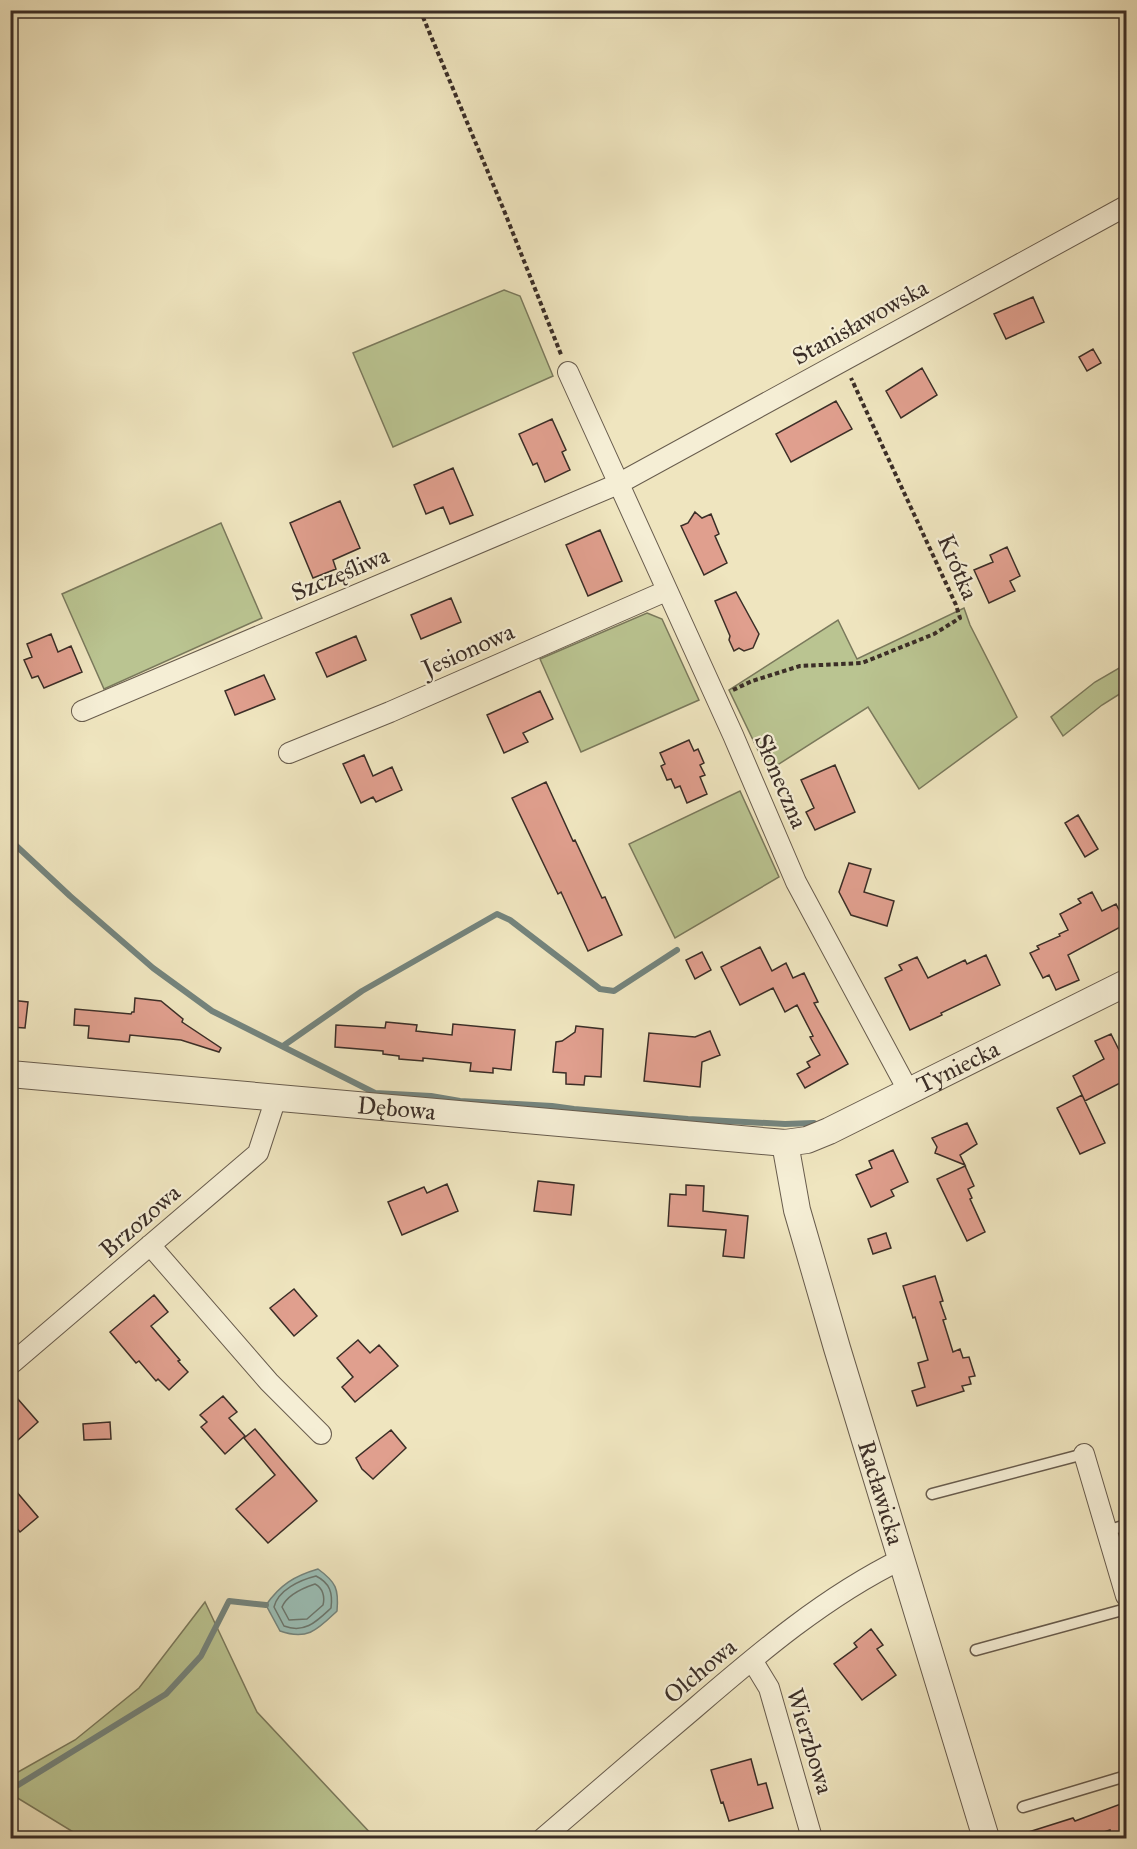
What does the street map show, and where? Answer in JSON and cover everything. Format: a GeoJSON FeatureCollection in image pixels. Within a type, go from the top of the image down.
{"type":"FeatureCollection","features":[{"type":"Feature","properties":{"kind":"street","name":"Stanisławowska"},"geometry":{"type":"LineString","coordinates":[[618,484],[1126,206]]}},
{"type":"Feature","properties":{"kind":"street","name":"Słoneczna"},"geometry":{"type":"LineString","coordinates":[[568,372],[717,699],[796,882],[909,1092]]}},
{"type":"Feature","properties":{"kind":"street","name":"Szczęśliwa"},"geometry":{"type":"LineString","coordinates":[[82,711],[618,484]]}},
{"type":"Feature","properties":{"kind":"street","name":"Jesionowa"},"geometry":{"type":"LineString","coordinates":[[289,753],[390,712],[666,591]]}},
{"type":"Feature","properties":{"kind":"street","name":"Tyniecka"},"geometry":{"type":"LineString","coordinates":[[785,1143],[807,1140],[1126,984]]}},
{"type":"Feature","properties":{"kind":"street","name":"Dębowa"},"geometry":{"type":"LineString","coordinates":[[10,1074],[785,1143]]}},
{"type":"Feature","properties":{"kind":"street","name":"Brzozowa"},"geometry":{"type":"LineString","coordinates":[[10,1365],[258,1153],[276,1098]]}},
{"type":"Feature","properties":{"kind":"street","name":"Racławicka"},"geometry":{"type":"LineString","coordinates":[[785,1143],[797,1210],[986,1839]]}},
{"type":"Feature","properties":{"kind":"street"},"geometry":{"type":"LineString","coordinates":[[150,1245],[269,1382],[321,1434]]}},
{"type":"Feature","properties":{"kind":"street"},"geometry":{"type":"LineString","coordinates":[[1084,1454],[1126,1596]]}},
{"type":"Feature","properties":{"kind":"street","name":"Olchowa"},"geometry":{"type":"LineString","coordinates":[[543,1839],[795,1625],[867,1576],[902,1559]]}},
{"type":"Feature","properties":{"kind":"street","name":"Wierzbowa"},"geometry":{"type":"LineString","coordinates":[[752,1660],[769,1688],[812,1839]]}},
{"type":"Feature","properties":{"kind":"lane"},"geometry":{"type":"LineString","coordinates":[[932,1494],[1084,1454]]}},
{"type":"Feature","properties":{"kind":"lane"},"geometry":{"type":"LineString","coordinates":[[1107,1531],[1126,1525]]}},
{"type":"Feature","properties":{"kind":"lane"},"geometry":{"type":"LineString","coordinates":[[976,1650],[1126,1609]]}},
{"type":"Feature","properties":{"kind":"lane"},"geometry":{"type":"LineString","coordinates":[[1023,1807],[1126,1776]]}},
{"type":"Feature","properties":{"kind":"path"},"geometry":{"type":"LineString","coordinates":[[420,10],[503,208],[568,372]]}},
{"type":"Feature","properties":{"kind":"path","name":"Krótka"},"geometry":{"type":"LineString","coordinates":[[717,699],[752,681],[800,666],[862,663],[934,634],[960,618],[957,605],[843,361]]}},
{"type":"Feature","properties":{"kind":"green space"},"geometry":{"type":"Polygon","coordinates":[[[504,290],[520,296],[553,376],[393,447],[353,353],[504,290]]]}},
{"type":"Feature","properties":{"kind":"green space"},"geometry":{"type":"Polygon","coordinates":[[[221,523],[262,618],[104,689],[62,594],[221,523]]]}},
{"type":"Feature","properties":{"kind":"green space"},"geometry":{"type":"Polygon","coordinates":[[[964,608],[970,625],[1017,717],[919,789],[868,707],[768,771],[729,690],[838,620],[857,659],[964,608]]]}},
{"type":"Feature","properties":{"kind":"green space"},"geometry":{"type":"Polygon","coordinates":[[[647,613],[662,619],[699,700],[581,752],[540,659],[647,613]]]}},
{"type":"Feature","properties":{"kind":"green space"},"geometry":{"type":"Polygon","coordinates":[[[1126,664],[1126,690],[1102,705],[1063,736],[1051,717],[1095,682],[1126,664]]]}},
{"type":"Feature","properties":{"kind":"green space"},"geometry":{"type":"Polygon","coordinates":[[[740,791],[779,877],[675,938],[629,844],[740,791]]]}},
{"type":"Feature","properties":{"kind":"green space"},"geometry":{"type":"Polygon","coordinates":[[[205,1602],[257,1712],[375,1838],[83,1838],[11,1794],[11,1776],[75,1740],[139,1688],[205,1602]]]}},
{"type":"Feature","properties":{"kind":"water"},"geometry":{"type":"Polygon","coordinates":[[[318,1569],[329,1578],[337,1591],[337,1611],[312,1632],[298,1635],[280,1631],[266,1605],[288,1582],[318,1569]]]}},
{"type":"Feature","properties":{"kind":"building"},"geometry":{"type":"Polygon","coordinates":[[[1033,297],[1044,322],[1006,339],[994,314],[1033,297]]]}},
{"type":"Feature","properties":{"kind":"building"},"geometry":{"type":"Polygon","coordinates":[[[1093,349],[1101,363],[1087,371],[1079,357],[1093,349]]]}},
{"type":"Feature","properties":{"kind":"building"},"geometry":{"type":"Polygon","coordinates":[[[922,368],[937,395],[901,418],[886,391],[922,368]]]}},
{"type":"Feature","properties":{"kind":"building"},"geometry":{"type":"Polygon","coordinates":[[[836,401],[852,429],[791,462],[776,434],[836,401]]]}},
{"type":"Feature","properties":{"kind":"building"},"geometry":{"type":"Polygon","coordinates":[[[552,419],[566,450],[562,452],[570,470],[545,482],[537,463],[533,465],[519,434],[552,419]]]}},
{"type":"Feature","properties":{"kind":"building"},"geometry":{"type":"Polygon","coordinates":[[[453,468],[473,515],[450,524],[443,507],[426,514],[414,485],[453,468]]]}},
{"type":"Feature","properties":{"kind":"building"},"geometry":{"type":"Polygon","coordinates":[[[340,501],[360,548],[333,560],[336,569],[313,578],[290,523],[340,501]]]}},
{"type":"Feature","properties":{"kind":"building"},"geometry":{"type":"Polygon","coordinates":[[[695,512],[702,518],[711,514],[719,534],[715,536],[727,563],[704,575],[681,526],[688,523],[695,512]]]}},
{"type":"Feature","properties":{"kind":"building"},"geometry":{"type":"Polygon","coordinates":[[[600,530],[622,581],[588,596],[566,545],[600,530]]]}},
{"type":"Feature","properties":{"kind":"building"},"geometry":{"type":"Polygon","coordinates":[[[1007,547],[1020,576],[1010,581],[1015,591],[989,603],[974,570],[993,562],[990,555],[1007,547]]]}},
{"type":"Feature","properties":{"kind":"building"},"geometry":{"type":"Polygon","coordinates":[[[736,592],[759,634],[753,648],[744,651],[739,648],[734,651],[715,601],[736,592]]]}},
{"type":"Feature","properties":{"kind":"building"},"geometry":{"type":"Polygon","coordinates":[[[451,598],[461,622],[421,639],[411,615],[451,598]]]}},
{"type":"Feature","properties":{"kind":"building"},"geometry":{"type":"Polygon","coordinates":[[[51,634],[58,652],[71,646],[82,672],[44,688],[38,676],[32,678],[24,660],[32,657],[27,644],[51,634]]]}},
{"type":"Feature","properties":{"kind":"building"},"geometry":{"type":"Polygon","coordinates":[[[356,636],[366,660],[327,677],[316,653],[356,636]]]}},
{"type":"Feature","properties":{"kind":"building"},"geometry":{"type":"Polygon","coordinates":[[[264,675],[275,699],[235,715],[225,691],[264,675]]]}},
{"type":"Feature","properties":{"kind":"building"},"geometry":{"type":"Polygon","coordinates":[[[540,691],[553,719],[523,733],[528,742],[504,753],[487,715],[540,691]]]}},
{"type":"Feature","properties":{"kind":"building"},"geometry":{"type":"Polygon","coordinates":[[[689,740],[694,751],[698,749],[704,763],[700,765],[705,775],[700,777],[707,794],[687,803],[680,786],[675,788],[671,779],[667,780],[661,766],[665,764],[660,753],[689,740]]]}},
{"type":"Feature","properties":{"kind":"building"},"geometry":{"type":"Polygon","coordinates":[[[364,755],[373,776],[392,767],[402,790],[376,802],[373,797],[361,803],[343,764],[364,755]]]}},
{"type":"Feature","properties":{"kind":"building"},"geometry":{"type":"Polygon","coordinates":[[[835,765],[855,812],[815,830],[806,812],[814,808],[801,780],[835,765]]]}},
{"type":"Feature","properties":{"kind":"building"},"geometry":{"type":"Polygon","coordinates":[[[546,782],[573,841],[575,840],[602,898],[605,897],[622,935],[588,951],[561,892],[558,894],[512,798],[546,782]]]}},
{"type":"Feature","properties":{"kind":"building"},"geometry":{"type":"Polygon","coordinates":[[[1078,815],[1098,849],[1085,857],[1065,823],[1078,815]]]}},
{"type":"Feature","properties":{"kind":"building"},"geometry":{"type":"Polygon","coordinates":[[[849,863],[871,869],[864,892],[894,901],[887,926],[851,915],[839,892],[849,863]]]}},
{"type":"Feature","properties":{"kind":"building"},"geometry":{"type":"Polygon","coordinates":[[[1092,892],[1102,911],[1116,904],[1126,924],[1068,955],[1079,980],[1056,990],[1049,975],[1043,978],[1030,953],[1039,949],[1037,946],[1068,930],[1060,914],[1081,903],[1078,899],[1092,892]]]}},
{"type":"Feature","properties":{"kind":"building"},"geometry":{"type":"Polygon","coordinates":[[[760,947],[772,971],[786,963],[793,978],[804,973],[818,1002],[814,1003],[848,1064],[805,1088],[797,1074],[810,1067],[807,1062],[820,1055],[797,1005],[785,1012],[773,988],[740,1005],[721,967],[760,947]]]}},
{"type":"Feature","properties":{"kind":"building"},"geometry":{"type":"Polygon","coordinates":[[[702,952],[711,970],[695,979],[686,960],[702,952]]]}},
{"type":"Feature","properties":{"kind":"building"},"geometry":{"type":"Polygon","coordinates":[[[986,955],[1000,985],[910,1030],[885,978],[902,970],[899,965],[917,957],[928,978],[965,960],[967,964],[986,955]]]}},
{"type":"Feature","properties":{"kind":"building"},"geometry":{"type":"Polygon","coordinates":[[[135,998],[161,1001],[183,1019],[182,1022],[221,1048],[219,1052],[181,1040],[130,1035],[129,1042],[88,1038],[89,1026],[74,1025],[75,1009],[131,1014],[134,1012],[135,998]]]}},
{"type":"Feature","properties":{"kind":"building"},"geometry":{"type":"Polygon","coordinates":[[[10,1000],[28,1002],[25,1028],[10,1027],[10,1000]]]}},
{"type":"Feature","properties":{"kind":"building"},"geometry":{"type":"Polygon","coordinates":[[[386,1022],[417,1025],[416,1031],[452,1035],[453,1024],[515,1030],[511,1070],[493,1068],[493,1073],[470,1071],[471,1063],[423,1058],[423,1061],[399,1059],[399,1056],[383,1054],[383,1051],[335,1047],[336,1025],[385,1028],[386,1022]]]}},
{"type":"Feature","properties":{"kind":"building"},"geometry":{"type":"Polygon","coordinates":[[[576,1026],[603,1029],[601,1077],[585,1076],[584,1085],[566,1084],[566,1073],[553,1072],[556,1042],[562,1041],[575,1032],[576,1026]]]}},
{"type":"Feature","properties":{"kind":"building"},"geometry":{"type":"Polygon","coordinates":[[[710,1031],[720,1055],[702,1062],[700,1087],[644,1081],[649,1033],[695,1037],[710,1031]]]}},
{"type":"Feature","properties":{"kind":"building"},"geometry":{"type":"Polygon","coordinates":[[[1111,1034],[1126,1064],[1126,1080],[1085,1101],[1073,1076],[1104,1059],[1095,1041],[1111,1034]]]}},
{"type":"Feature","properties":{"kind":"building"},"geometry":{"type":"Polygon","coordinates":[[[1082,1095],[1105,1143],[1080,1154],[1057,1108],[1082,1095]]]}},
{"type":"Feature","properties":{"kind":"building"},"geometry":{"type":"Polygon","coordinates":[[[967,1123],[977,1144],[960,1155],[965,1165],[935,1153],[937,1147],[932,1138],[967,1123]]]}},
{"type":"Feature","properties":{"kind":"building"},"geometry":{"type":"Polygon","coordinates":[[[893,1150],[908,1182],[891,1190],[894,1196],[871,1207],[856,1175],[872,1168],[869,1161],[893,1150]]]}},
{"type":"Feature","properties":{"kind":"building"},"geometry":{"type":"Polygon","coordinates":[[[965,1166],[974,1186],[968,1189],[972,1198],[970,1199],[985,1232],[967,1241],[937,1179],[965,1166]]]}},
{"type":"Feature","properties":{"kind":"building"},"geometry":{"type":"Polygon","coordinates":[[[538,1181],[574,1185],[571,1215],[534,1211],[538,1181]]]}},
{"type":"Feature","properties":{"kind":"building"},"geometry":{"type":"Polygon","coordinates":[[[447,1184],[458,1211],[402,1235],[388,1202],[424,1187],[427,1193],[447,1184]]]}},
{"type":"Feature","properties":{"kind":"building"},"geometry":{"type":"Polygon","coordinates":[[[686,1185],[704,1186],[703,1211],[748,1216],[744,1258],[723,1256],[726,1230],[668,1226],[670,1194],[686,1195],[686,1185]]]}},
{"type":"Feature","properties":{"kind":"building"},"geometry":{"type":"Polygon","coordinates":[[[886,1233],[891,1248],[873,1254],[868,1239],[886,1233]]]}},
{"type":"Feature","properties":{"kind":"building"},"geometry":{"type":"Polygon","coordinates":[[[935,1276],[943,1301],[940,1302],[946,1319],[943,1320],[953,1352],[960,1349],[963,1358],[969,1357],[975,1376],[969,1377],[971,1384],[962,1386],[964,1391],[917,1406],[912,1391],[925,1387],[918,1363],[928,1360],[903,1286],[935,1276]]]}},
{"type":"Feature","properties":{"kind":"building"},"geometry":{"type":"Polygon","coordinates":[[[294,1289],[317,1316],[294,1336],[270,1308],[294,1289]]]}},
{"type":"Feature","properties":{"kind":"building"},"geometry":{"type":"Polygon","coordinates":[[[154,1295],[168,1312],[151,1326],[188,1372],[169,1390],[158,1379],[156,1381],[139,1361],[136,1363],[110,1332],[154,1295]]]}},
{"type":"Feature","properties":{"kind":"building"},"geometry":{"type":"Polygon","coordinates":[[[358,1340],[370,1353],[379,1345],[398,1366],[355,1402],[342,1387],[353,1377],[337,1358],[358,1340]]]}},
{"type":"Feature","properties":{"kind":"building"},"geometry":{"type":"Polygon","coordinates":[[[10,1390],[38,1422],[18,1440],[10,1431],[10,1390]]]}},
{"type":"Feature","properties":{"kind":"building"},"geometry":{"type":"Polygon","coordinates":[[[223,1396],[237,1412],[229,1418],[245,1436],[225,1454],[201,1427],[207,1422],[200,1415],[223,1396]]]}},
{"type":"Feature","properties":{"kind":"building"},"geometry":{"type":"Polygon","coordinates":[[[110,1422],[111,1439],[84,1440],[83,1424],[110,1422]]]}},
{"type":"Feature","properties":{"kind":"building"},"geometry":{"type":"Polygon","coordinates":[[[255,1429],[317,1501],[268,1543],[236,1509],[275,1475],[244,1438],[255,1429]]]}},
{"type":"Feature","properties":{"kind":"building"},"geometry":{"type":"Polygon","coordinates":[[[391,1430],[406,1448],[373,1479],[362,1469],[356,1458],[391,1430]]]}},
{"type":"Feature","properties":{"kind":"building"},"geometry":{"type":"Polygon","coordinates":[[[10,1484],[38,1517],[20,1532],[10,1520],[10,1484]]]}},
{"type":"Feature","properties":{"kind":"building"},"geometry":{"type":"Polygon","coordinates":[[[871,1629],[883,1645],[877,1649],[896,1675],[862,1700],[834,1664],[857,1647],[854,1643],[871,1629]]]}},
{"type":"Feature","properties":{"kind":"building"},"geometry":{"type":"Polygon","coordinates":[[[751,1759],[758,1785],[766,1783],[773,1808],[729,1821],[711,1770],[751,1759]]]}},
{"type":"Feature","properties":{"kind":"building"},"geometry":{"type":"Polygon","coordinates":[[[1126,1802],[1126,1839],[1113,1839],[1110,1830],[1082,1839],[1020,1839],[1019,1835],[1073,1818],[1075,1821],[1126,1802]]]}},
{"type":"Feature","properties":{"kind":"waterway"},"geometry":{"type":"LineString","coordinates":[[10,840],[153,968],[212,1011],[375,1093],[688,1119],[785,1124],[814,1123]]}},
{"type":"Feature","properties":{"kind":"waterway"},"geometry":{"type":"LineString","coordinates":[[283,1046],[362,991],[497,914],[510,920],[600,989],[614,991],[677,950]]}},
{"type":"Feature","properties":{"kind":"waterway"},"geometry":{"type":"LineString","coordinates":[[10,1790],[166,1694],[201,1656],[229,1601],[266,1605]]}}]}
